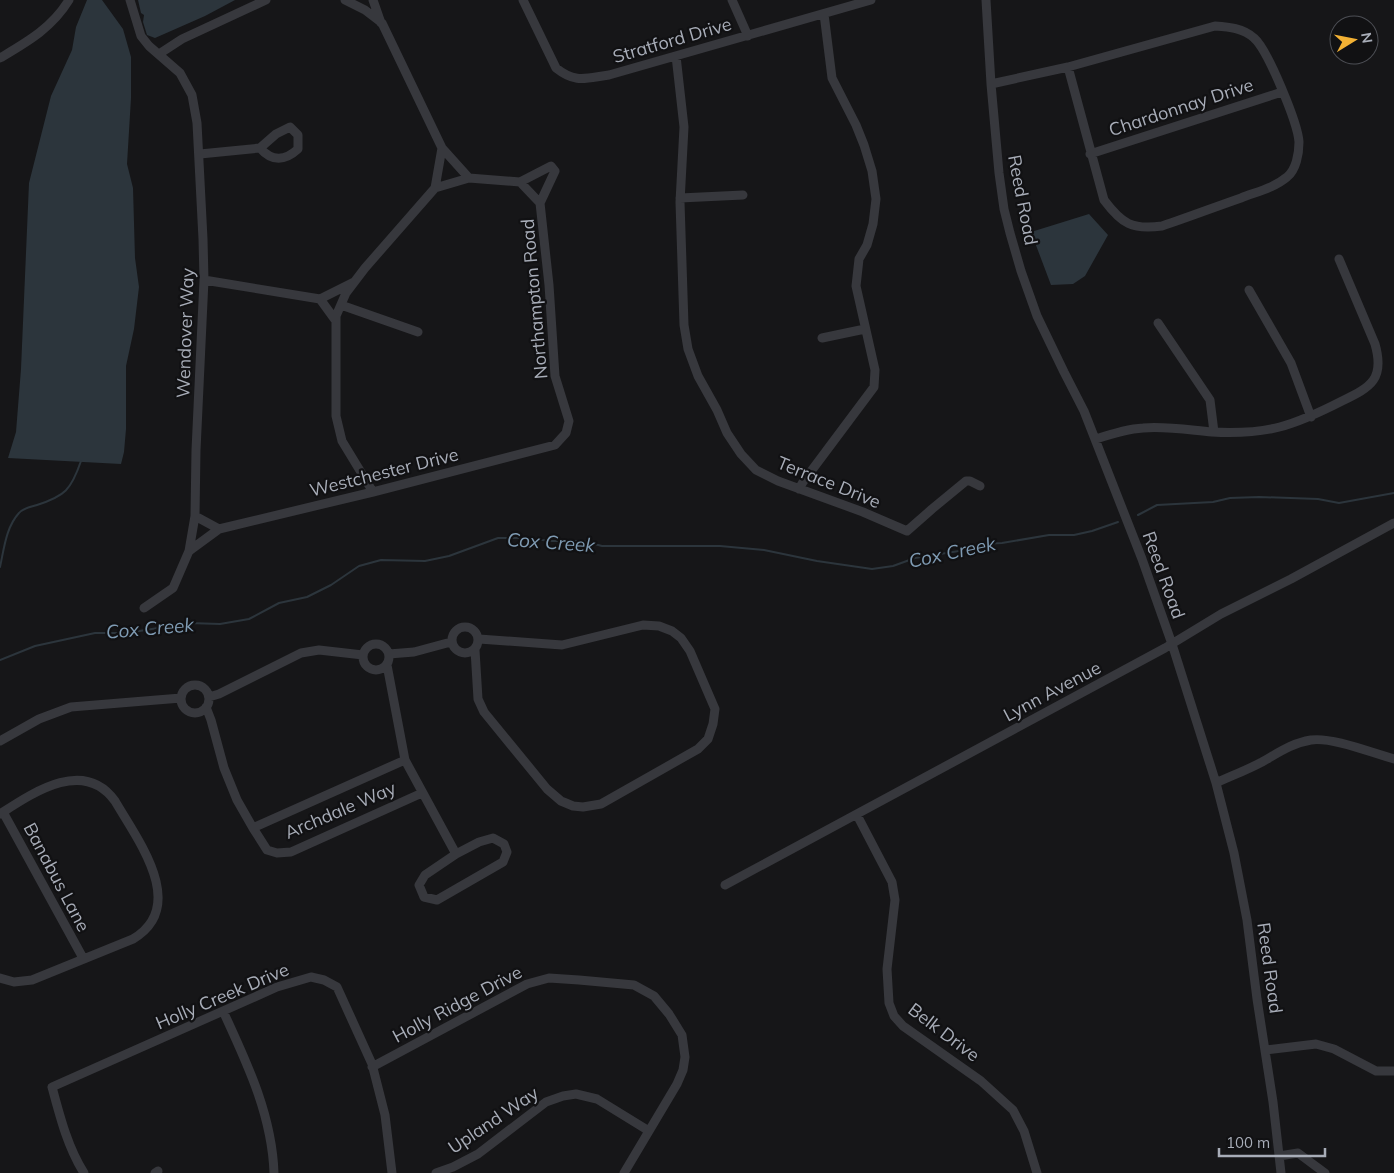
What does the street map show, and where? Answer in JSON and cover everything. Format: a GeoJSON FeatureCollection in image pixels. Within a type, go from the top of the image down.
{"type":"FeatureCollection","features":[{"type":"Feature","properties":{"kind":"street"},"geometry":{"type":"LineString","coordinates":[[0,58],[33,38],[60,15],[69,0]]}},
{"type":"Feature","properties":{"kind":"street"},"geometry":{"type":"LineString","coordinates":[[130,0],[141,36],[159,54],[182,39],[266,0]]}},
{"type":"Feature","properties":{"kind":"street"},"geometry":{"type":"LineString","coordinates":[[345,0],[365,10],[382,23]]}},
{"type":"Feature","properties":{"kind":"street"},"geometry":{"type":"LineString","coordinates":[[373,0],[382,23],[442,148],[469,178]]}},
{"type":"Feature","properties":{"kind":"street","name":"Stratford Drive"},"geometry":{"type":"LineString","coordinates":[[523,0],[556,68],[564,75],[575,79],[609,75],[870,0]]}},
{"type":"Feature","properties":{"kind":"street"},"geometry":{"type":"LineString","coordinates":[[732,0],[748,36]]}},
{"type":"Feature","properties":{"kind":"street","name":"Reed Road"},"geometry":{"type":"LineString","coordinates":[[986,0],[991,84],[1004,209],[1021,271],[1037,316],[1084,410],[1096,439],[1172,644],[1216,783],[1234,853],[1247,920],[1257,999],[1274,1102],[1281,1173]]}},
{"type":"Feature","properties":{"kind":"street"},"geometry":{"type":"LineString","coordinates":[[799,489],[802,482],[874,387],[875,370],[864,329],[856,286],[859,259],[873,224],[876,200],[872,172],[856,125],[832,78],[824,14]]}},
{"type":"Feature","properties":{"kind":"street"},"geometry":{"type":"LineString","coordinates":[[991,84],[1068,67],[1215,26],[1234,27],[1256,39],[1266,54],[1294,122],[1299,141],[1298,158],[1288,177],[1270,187],[1162,226],[1144,229],[1127,224],[1114,214],[1104,200],[1068,67]]}},
{"type":"Feature","properties":{"kind":"street","name":"Wendover Way"},"geometry":{"type":"LineString","coordinates":[[144,608],[173,588],[189,550],[195,516],[196,450],[204,280],[200,154],[192,95],[180,73],[159,54]]}},
{"type":"Feature","properties":{"kind":"street","name":"Terrace Drive"},"geometry":{"type":"LineString","coordinates":[[676,56],[684,127],[680,198],[684,325],[693,365],[727,433],[740,454],[756,470],[778,481],[863,512],[907,531],[966,481],[980,486]]}},
{"type":"Feature","properties":{"kind":"street","name":"Chardonnay Drive"},"geometry":{"type":"LineString","coordinates":[[1090,154],[1282,92]]}},
{"type":"Feature","properties":{"kind":"street"},"geometry":{"type":"LineString","coordinates":[[200,154],[260,148]]}},
{"type":"Feature","properties":{"kind":"street"},"geometry":{"type":"LineString","coordinates":[[373,492],[342,442],[336,416],[336,316],[346,293],[365,268],[435,188],[442,148]]}},
{"type":"Feature","properties":{"kind":"street","name":"Northampton Road"},"geometry":{"type":"LineString","coordinates":[[540,203],[520,182],[551,166],[556,171],[540,203],[549,285],[555,376],[569,421]]}},
{"type":"Feature","properties":{"kind":"street"},"geometry":{"type":"LineString","coordinates":[[435,188],[469,178],[520,182]]}},
{"type":"Feature","properties":{"kind":"street"},"geometry":{"type":"LineString","coordinates":[[680,198],[743,195]]}},
{"type":"Feature","properties":{"kind":"street"},"geometry":{"type":"LineString","coordinates":[[1096,439],[1128,430],[1144,428],[1248,433],[1272,430],[1312,417],[1367,387],[1376,374],[1379,358],[1375,344],[1339,259]]}},
{"type":"Feature","properties":{"kind":"street"},"geometry":{"type":"LineString","coordinates":[[204,280],[320,299],[355,281]]}},
{"type":"Feature","properties":{"kind":"street"},"geometry":{"type":"LineString","coordinates":[[1249,290],[1291,363],[1312,417]]}},
{"type":"Feature","properties":{"kind":"street"},"geometry":{"type":"LineString","coordinates":[[320,299],[336,320]]}},
{"type":"Feature","properties":{"kind":"street"},"geometry":{"type":"LineString","coordinates":[[341,305],[418,332]]}},
{"type":"Feature","properties":{"kind":"street"},"geometry":{"type":"LineString","coordinates":[[1158,322],[1210,400],[1214,432]]}},
{"type":"Feature","properties":{"kind":"street"},"geometry":{"type":"LineString","coordinates":[[822,338],[864,329]]}},
{"type":"Feature","properties":{"kind":"street","name":"Westchester Drive"},"geometry":{"type":"LineString","coordinates":[[218,529],[373,492],[555,445],[566,433],[569,421]]}},
{"type":"Feature","properties":{"kind":"street"},"geometry":{"type":"LineString","coordinates":[[189,550],[218,529],[195,516]]}},
{"type":"Feature","properties":{"kind":"street","name":"Lynn Avenue"},"geometry":{"type":"LineString","coordinates":[[725,885],[1172,644],[1222,614],[1292,579],[1394,523]]}},
{"type":"Feature","properties":{"kind":"street"},"geometry":{"type":"LineString","coordinates":[[643,625],[658,626],[672,631],[681,638],[690,652],[715,709],[708,739],[698,749],[601,804],[583,807],[573,806],[548,790],[484,712],[478,699],[475,650],[479,639],[562,645],[643,625]]}},
{"type":"Feature","properties":{"kind":"street"},"geometry":{"type":"LineString","coordinates":[[451,642],[454,632],[462,626],[472,629],[479,639]]}},
{"type":"Feature","properties":{"kind":"street"},"geometry":{"type":"LineString","coordinates":[[451,642],[457,651],[462,653],[475,650]]}},
{"type":"Feature","properties":{"kind":"street"},"geometry":{"type":"LineString","coordinates":[[389,654],[414,652],[451,642]]}},
{"type":"Feature","properties":{"kind":"street"},"geometry":{"type":"LineString","coordinates":[[387,665],[378,671],[368,668],[362,660],[366,647],[373,643],[384,646],[389,654],[387,665],[405,760],[456,854]]}},
{"type":"Feature","properties":{"kind":"street"},"geometry":{"type":"LineString","coordinates":[[209,697],[219,694],[301,653],[320,650],[363,654]]}},
{"type":"Feature","properties":{"kind":"street"},"geometry":{"type":"LineString","coordinates":[[192,685],[203,688],[209,697],[206,708],[197,713],[186,711],[181,702],[183,691],[192,685]]}},
{"type":"Feature","properties":{"kind":"street"},"geometry":{"type":"LineString","coordinates":[[0,741],[39,719],[71,707],[181,698]]}},
{"type":"Feature","properties":{"kind":"street","name":"Archdale Way"},"geometry":{"type":"LineString","coordinates":[[206,708],[212,720],[224,768],[237,800],[252,828],[267,850],[277,853],[291,852],[422,793]]}},
{"type":"Feature","properties":{"kind":"street"},"geometry":{"type":"LineString","coordinates":[[1216,783],[1261,762],[1286,747],[1311,740],[1351,746],[1394,759]]}},
{"type":"Feature","properties":{"kind":"street","name":"Archdale Way"},"geometry":{"type":"LineString","coordinates":[[252,828],[405,760]]}},
{"type":"Feature","properties":{"kind":"street"},"geometry":{"type":"LineString","coordinates":[[0,978],[14,982],[32,980],[133,939],[147,928],[157,912],[158,895],[154,874],[143,850],[109,793],[101,786],[90,782],[70,780],[31,795],[2,813]]}},
{"type":"Feature","properties":{"kind":"street","name":"Banabus Lane"},"geometry":{"type":"LineString","coordinates":[[2,813],[83,958]]}},
{"type":"Feature","properties":{"kind":"street","name":"Belk Drive"},"geometry":{"type":"LineString","coordinates":[[857,815],[892,882],[895,900],[887,978],[889,1003],[894,1016],[903,1026],[981,1081],[1013,1110],[1024,1131],[1038,1173]]}},
{"type":"Feature","properties":{"kind":"street"},"geometry":{"type":"LineString","coordinates":[[493,838],[504,844],[506,852],[503,862],[438,900],[424,897],[419,885],[425,875],[456,854],[479,842],[493,838]]}},
{"type":"Feature","properties":{"kind":"street","name":"Holly Creek Drive"},"geometry":{"type":"LineString","coordinates":[[84,1173],[75,1159],[58,1112],[52,1087],[277,987],[311,977],[324,980],[336,987],[372,1067],[384,1114],[392,1173]]}},
{"type":"Feature","properties":{"kind":"street","name":"Holly Ridge Drive"},"geometry":{"type":"LineString","coordinates":[[372,1067],[527,984],[549,978],[634,985],[654,996],[668,1014],[682,1035],[685,1057],[683,1070],[677,1084],[624,1173]]}},
{"type":"Feature","properties":{"kind":"street"},"geometry":{"type":"LineString","coordinates":[[223,1011],[252,1076],[262,1104],[269,1131],[274,1173]]}},
{"type":"Feature","properties":{"kind":"street"},"geometry":{"type":"LineString","coordinates":[[1266,1050],[1316,1044],[1334,1049],[1376,1071],[1394,1071]]}},
{"type":"Feature","properties":{"kind":"street","name":"Upland Way"},"geometry":{"type":"LineString","coordinates":[[436,1173],[453,1168],[478,1154],[546,1102],[564,1096],[576,1094],[597,1099],[649,1131]]}},
{"type":"Feature","properties":{"kind":"street"},"geometry":{"type":"LineString","coordinates":[[1279,1156],[1298,1153],[1325,1173]]}},
{"type":"Feature","properties":{"kind":"shaded area"},"geometry":{"type":"Polygon","coordinates":[[[87,0],[102,0],[123,29],[131,57],[131,98],[127,164],[133,188],[135,258],[139,287],[134,329],[126,366],[126,429],[121,464],[8,458],[16,432],[21,369],[29,183],[51,96],[72,50],[76,27],[87,0]]]}},
{"type":"Feature","properties":{"kind":"shaded area"},"geometry":{"type":"Polygon","coordinates":[[[138,0],[235,0],[205,16],[155,38],[147,35],[143,22],[144,15],[141,13],[138,0]]]}},
{"type":"Feature","properties":{"kind":"shaded area"},"geometry":{"type":"Polygon","coordinates":[[[1089,214],[1108,235],[1085,276],[1073,284],[1051,285],[1031,232],[1089,214]]]}},
{"type":"Feature","properties":{"kind":"waterway"},"geometry":{"type":"LineString","coordinates":[[0,567],[6,538],[11,525],[19,513],[27,508],[47,502],[66,491],[74,479],[81,461]]}},
{"type":"Feature","properties":{"kind":"waterway","name":"Cox Creek"},"geometry":{"type":"LineString","coordinates":[[1138,515],[1157,505],[1213,502],[1230,498],[1318,499],[1339,503],[1394,493]]}},
{"type":"Feature","properties":{"kind":"waterway","name":"Cox Creek"},"geometry":{"type":"LineString","coordinates":[[0,660],[35,646],[95,633],[127,633],[189,623],[220,624],[249,619],[279,603],[307,597],[331,585],[359,566],[381,560],[425,561],[449,556],[498,538],[583,541],[602,546],[720,546],[764,550],[817,561],[872,569],[893,566],[915,558],[959,551],[981,544],[1002,543],[1049,535],[1074,535],[1118,522]]}}]}
